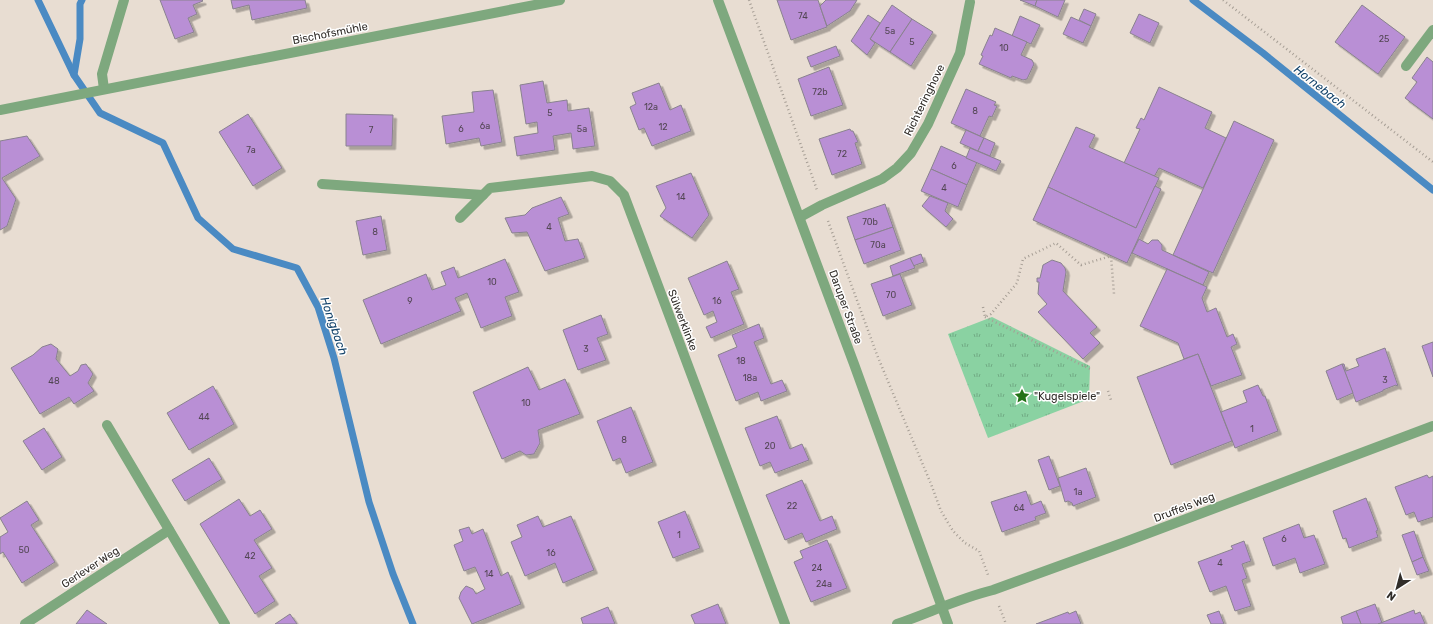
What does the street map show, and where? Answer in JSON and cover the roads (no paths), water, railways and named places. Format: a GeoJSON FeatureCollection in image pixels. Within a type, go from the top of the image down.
{"type":"FeatureCollection","features":[{"type":"Feature","properties":{"kind":"street"},"geometry":{"type":"LineString","coordinates":[[104,89],[102,74],[124,0]]}},
{"type":"Feature","properties":{"kind":"street","name":"Bischofsmühle"},"geometry":{"type":"LineString","coordinates":[[0,110],[560,0]]}},
{"type":"Feature","properties":{"kind":"street","name":"Daruper Straße"},"geometry":{"type":"LineString","coordinates":[[718,0],[800,217],[948,624]]}},
{"type":"Feature","properties":{"kind":"street","name":"Richteringhove"},"geometry":{"type":"LineString","coordinates":[[800,217],[822,205],[882,179],[897,168],[911,153],[928,124],[960,53],[970,2]]}},
{"type":"Feature","properties":{"kind":"street"},"geometry":{"type":"LineString","coordinates":[[1406,66],[1433,30]]}},
{"type":"Feature","properties":{"kind":"street","name":"Sülwerklinke"},"geometry":{"type":"LineString","coordinates":[[460,218],[490,188],[592,176],[610,181],[624,195],[785,624]]}},
{"type":"Feature","properties":{"kind":"street"},"geometry":{"type":"LineString","coordinates":[[322,184],[483,195]]}},
{"type":"Feature","properties":{"kind":"street"},"geometry":{"type":"LineString","coordinates":[[107,425],[225,624]]}},
{"type":"Feature","properties":{"kind":"street","name":"Druffels Weg"},"geometry":{"type":"LineString","coordinates":[[897,624],[941,606],[993,590],[1125,542],[1433,426]]}},
{"type":"Feature","properties":{"kind":"street","name":"Gerlever Weg"},"geometry":{"type":"LineString","coordinates":[[25,624],[169,530]]}},
{"type":"Feature","properties":{"kind":"waterway","name":"Honigbach"},"geometry":{"type":"LineString","coordinates":[[38,0],[74,75]]}},
{"type":"Feature","properties":{"kind":"waterway","name":"Honigbach"},"geometry":{"type":"LineString","coordinates":[[82,0],[80,4],[80,39],[74,75],[100,113],[163,143],[198,218],[233,249],[297,268],[318,307],[334,358],[369,502],[393,574],[413,624]]}},
{"type":"Feature","properties":{"kind":"waterway","name":"Hornebach"},"geometry":{"type":"LineString","coordinates":[[1193,0],[1263,53],[1433,190]]}},
{"type":"Feature","properties":{"kind":"place","name":"\"Kugelspiele\""},"geometry":{"type":"Point","coordinates":[1022,396]}}]}
